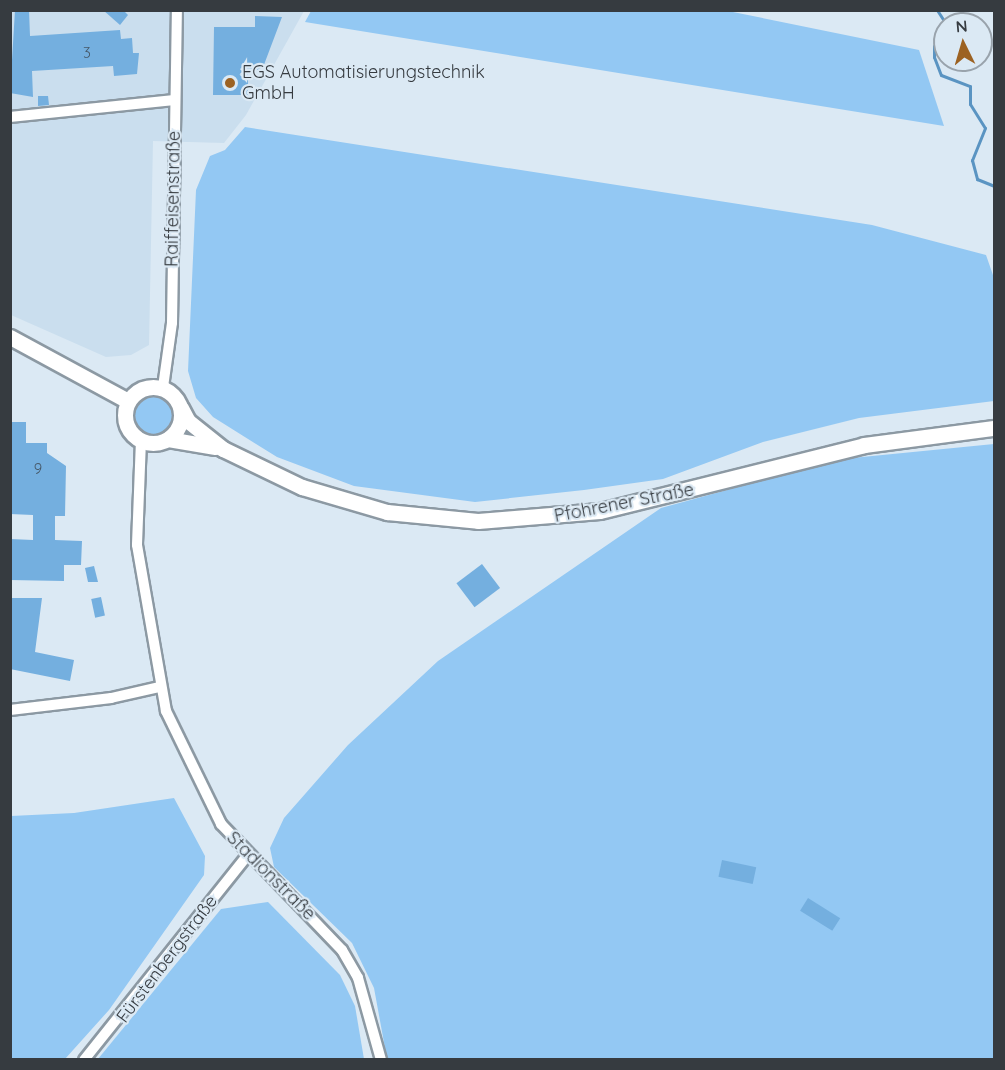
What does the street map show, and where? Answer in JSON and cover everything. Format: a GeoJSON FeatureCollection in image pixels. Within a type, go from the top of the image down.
{"type":"FeatureCollection","features":[{"type":"Feature","properties":{"kind":"main road"},"geometry":{"type":"LineString","coordinates":[[10,338],[128,400]]}},
{"type":"Feature","properties":{"kind":"main road"},"geometry":{"type":"LineString","coordinates":[[163,387],[181,408],[180,425],[168,439],[141,440],[125,419],[128,400],[142,389],[163,387]]}},
{"type":"Feature","properties":{"kind":"main road","name":"Pfohrener Straße"},"geometry":{"type":"LineString","coordinates":[[181,408],[193,426],[223,449],[284,479],[358,505],[417,516],[509,521],[600,511],[855,447],[994,428]]}},
{"type":"Feature","properties":{"kind":"main road","name":"Pfohrener Straße"},"geometry":{"type":"LineString","coordinates":[[168,439],[223,449]]}},
{"type":"Feature","properties":{"kind":"street","name":"Raiffeisenstraße"},"geometry":{"type":"LineString","coordinates":[[163,387],[172,323],[177,10]]}},
{"type":"Feature","properties":{"kind":"street"},"geometry":{"type":"LineString","coordinates":[[10,117],[174,100]]}},
{"type":"Feature","properties":{"kind":"street","name":"Stadionstraße"},"geometry":{"type":"LineString","coordinates":[[141,440],[137,544],[159,687],[200,791],[247,856],[342,950],[358,978],[381,1059]]}},
{"type":"Feature","properties":{"kind":"street"},"geometry":{"type":"LineString","coordinates":[[10,710],[111,698],[159,687]]}},
{"type":"Feature","properties":{"kind":"street","name":"Fürstenbergstraße"},"geometry":{"type":"LineString","coordinates":[[84,1059],[247,856]]}},
{"type":"Feature","properties":{"kind":"shaded area"},"geometry":{"type":"Polygon","coordinates":[[[11,11],[304,11],[246,115],[224,143],[153,141],[149,345],[131,355],[106,357],[11,315],[11,11]]]}},
{"type":"Feature","properties":{"kind":"shaded area"},"geometry":{"type":"Polygon","coordinates":[[[311,11],[728,11],[919,50],[944,126],[305,22],[311,11]]]}},
{"type":"Feature","properties":{"kind":"shaded area"},"geometry":{"type":"Polygon","coordinates":[[[245,127],[872,225],[986,255],[994,278],[994,401],[859,418],[763,442],[663,479],[584,490],[475,502],[354,486],[277,457],[213,417],[196,398],[188,371],[196,190],[210,156],[225,150],[245,127]]]}},
{"type":"Feature","properties":{"kind":"shaded area"},"geometry":{"type":"Polygon","coordinates":[[[149,390],[159,390],[171,397],[178,409],[178,419],[171,431],[159,438],[149,438],[134,427],[130,419],[130,409],[141,394],[149,390]]]}},
{"type":"Feature","properties":{"kind":"shaded area"},"geometry":{"type":"Polygon","coordinates":[[[994,444],[994,1059],[387,1059],[374,988],[352,943],[274,867],[270,848],[284,818],[348,745],[438,661],[661,508],[842,459],[994,444]]]}},
{"type":"Feature","properties":{"kind":"shaded area"},"geometry":{"type":"Polygon","coordinates":[[[174,798],[205,856],[204,875],[109,1010],[65,1059],[11,1059],[11,816],[74,813],[174,798]]]}},
{"type":"Feature","properties":{"kind":"shaded area"},"geometry":{"type":"Polygon","coordinates":[[[268,902],[340,975],[355,1006],[364,1059],[98,1059],[221,909],[268,902]]]}},
{"type":"Feature","properties":{"kind":"building"},"geometry":{"type":"Polygon","coordinates":[[[15,10],[29,10],[30,36],[120,30],[121,39],[132,38],[133,53],[139,53],[137,74],[114,76],[113,66],[32,71],[33,97],[10,93],[15,10]]]}},
{"type":"Feature","properties":{"kind":"building"},"geometry":{"type":"Polygon","coordinates":[[[103,10],[123,10],[128,15],[120,25],[103,10]]]}},
{"type":"Feature","properties":{"kind":"building"},"geometry":{"type":"Polygon","coordinates":[[[255,16],[282,17],[262,70],[248,70],[248,95],[213,95],[214,27],[255,27],[255,16]]]}},
{"type":"Feature","properties":{"kind":"building"},"geometry":{"type":"Polygon","coordinates":[[[38,96],[48,96],[49,105],[38,106],[38,96]]]}},
{"type":"Feature","properties":{"kind":"building"},"geometry":{"type":"Polygon","coordinates":[[[10,422],[26,422],[26,443],[47,443],[47,453],[66,466],[65,516],[55,516],[55,540],[82,541],[81,565],[64,565],[64,581],[10,580],[10,539],[33,540],[33,515],[10,514],[10,422]]]}},
{"type":"Feature","properties":{"kind":"building"},"geometry":{"type":"Polygon","coordinates":[[[482,564],[500,588],[474,607],[456,583],[482,564]]]}},
{"type":"Feature","properties":{"kind":"building"},"geometry":{"type":"Polygon","coordinates":[[[94,566],[98,582],[88,582],[85,568],[94,566]]]}},
{"type":"Feature","properties":{"kind":"building"},"geometry":{"type":"Polygon","coordinates":[[[101,597],[105,616],[95,618],[91,599],[101,597]]]}},
{"type":"Feature","properties":{"kind":"building"},"geometry":{"type":"Polygon","coordinates":[[[10,598],[42,598],[35,652],[74,660],[70,681],[10,669],[10,598]]]}},
{"type":"Feature","properties":{"kind":"building"},"geometry":{"type":"Polygon","coordinates":[[[722,860],[756,867],[753,884],[718,877],[722,860]]]}},
{"type":"Feature","properties":{"kind":"building"},"geometry":{"type":"Polygon","coordinates":[[[808,898],[840,918],[832,931],[800,911],[808,898]]]}},
{"type":"Feature","properties":{"kind":"waterway"},"geometry":{"type":"LineString","coordinates":[[940,72],[941,75],[970,86],[970,104],[985,128],[972,160],[977,179],[994,186]]}},
{"type":"Feature","properties":{"kind":"place","name":"EGS Automatisierungstechnik GmbH"},"geometry":{"type":"Point","coordinates":[230,83]}}]}
